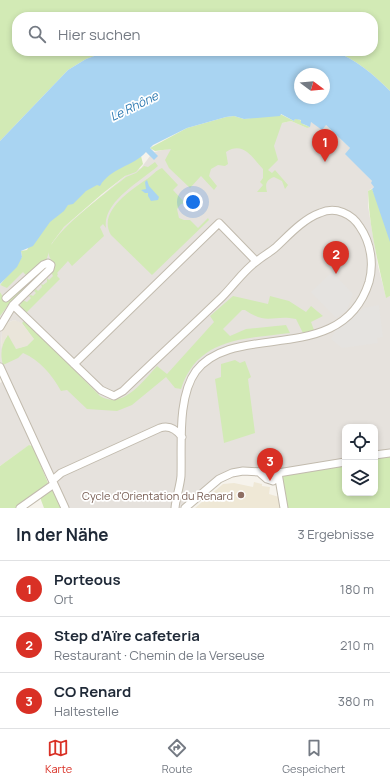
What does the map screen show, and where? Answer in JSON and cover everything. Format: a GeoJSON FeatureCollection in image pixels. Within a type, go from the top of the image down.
{"type":"FeatureCollection","features":[{"type":"Feature","properties":{"kind":"street"},"geometry":{"type":"LineString","coordinates":[[14,305],[101,390],[107,394],[118,394],[224,295],[256,261],[320,213],[335,211],[344,213],[351,216],[360,226],[369,246],[371,267],[366,290],[358,305],[352,311],[338,323],[324,331],[288,340],[231,349],[206,361],[196,371],[189,384],[184,402],[179,434],[180,483],[175,508]]}},
{"type":"Feature","properties":{"kind":"street"},"geometry":{"type":"LineString","coordinates":[[74,364],[219,223],[256,261]]}},
{"type":"Feature","properties":{"kind":"street"},"geometry":{"type":"LineString","coordinates":[[0,327],[14,305],[50,269],[50,264],[43,265],[6,298]]}},
{"type":"Feature","properties":{"kind":"street"},"geometry":{"type":"LineString","coordinates":[[0,367],[65,508]]}},
{"type":"Feature","properties":{"kind":"street"},"geometry":{"type":"LineString","coordinates":[[20,508],[53,482],[61,473],[160,428],[168,427],[179,434]]}},
{"type":"Feature","properties":{"kind":"street"},"geometry":{"type":"LineString","coordinates":[[378,455],[390,453]]}},
{"type":"Feature","properties":{"kind":"street"},"geometry":{"type":"LineString","coordinates":[[185,508],[225,476],[242,471],[277,473],[342,462]]}},
{"type":"Feature","properties":{"kind":"street"},"geometry":{"type":"LineString","coordinates":[[277,473],[284,508]]}},
{"type":"Feature","properties":{"kind":"shaded area"},"geometry":{"type":"Polygon","coordinates":[[[291,121],[307,128],[311,122],[317,125],[326,125],[351,149],[346,154],[372,181],[374,187],[368,191],[368,206],[378,266],[386,297],[390,296],[390,451],[378,453],[378,424],[342,424],[342,459],[284,469],[279,469],[270,465],[260,469],[220,475],[180,508],[67,508],[38,439],[0,466],[0,383],[3,381],[0,374],[0,306],[6,301],[0,292],[0,285],[7,287],[25,269],[47,253],[52,243],[64,227],[125,176],[141,168],[150,156],[146,152],[150,148],[154,152],[291,121]],[[14,320],[7,323],[2,331],[1,348],[8,335],[16,349],[27,346],[34,339],[22,323],[14,320]]]}},
{"type":"Feature","properties":{"kind":"shaded area"},"geometry":{"type":"Polygon","coordinates":[[[332,272],[353,294],[347,310],[336,318],[311,292],[332,272]]]}},
{"type":"Feature","properties":{"kind":"shaded area"},"geometry":{"type":"Polygon","coordinates":[[[379,305],[383,337],[377,338],[378,343],[342,348],[331,339],[335,331],[364,308],[379,305]]]}},
{"type":"Feature","properties":{"kind":"shaded area"},"geometry":{"type":"Polygon","coordinates":[[[14,320],[21,322],[34,339],[27,346],[16,349],[7,336],[1,349],[2,331],[7,323],[14,320]]]}},
{"type":"Feature","properties":{"kind":"shaded area"},"geometry":{"type":"Polygon","coordinates":[[[228,344],[229,347],[211,354],[203,360],[192,374],[189,373],[201,358],[219,347],[228,344]]]}},
{"type":"Feature","properties":{"kind":"shaded area","name":"Cycle d'Orientation du Renard"},"geometry":{"type":"Polygon","coordinates":[[[254,482],[262,484],[262,486],[270,487],[269,494],[279,497],[281,508],[195,508],[223,484],[234,483],[253,487],[254,482]]]}},
{"type":"Feature","properties":{"kind":"green space"},"geometry":{"type":"Polygon","coordinates":[[[0,0],[390,0],[390,91],[364,68],[345,56],[378,56],[378,12],[12,12],[12,56],[95,56],[86,59],[68,70],[0,141],[0,0]]]}},
{"type":"Feature","properties":{"kind":"green space"},"geometry":{"type":"Polygon","coordinates":[[[280,114],[294,121],[295,118],[302,121],[303,124],[310,127],[307,128],[291,121],[282,123],[274,146],[278,160],[268,170],[272,173],[275,170],[288,185],[285,189],[282,181],[274,177],[269,179],[267,183],[267,192],[257,192],[263,185],[260,182],[263,178],[263,169],[251,155],[242,149],[237,148],[226,152],[228,164],[225,166],[218,165],[211,169],[209,176],[217,186],[214,190],[201,176],[190,188],[169,168],[165,160],[171,149],[155,151],[150,148],[187,128],[226,117],[234,116],[244,119],[280,114]]]}},
{"type":"Feature","properties":{"kind":"green space"},"geometry":{"type":"Polygon","coordinates":[[[141,156],[143,164],[136,172],[125,176],[64,227],[52,243],[46,261],[28,277],[23,272],[7,288],[0,285],[22,257],[21,251],[27,250],[38,232],[96,179],[141,156]]]}},
{"type":"Feature","properties":{"kind":"green space"},"geometry":{"type":"Polygon","coordinates":[[[155,162],[158,166],[124,193],[110,209],[106,218],[106,228],[103,224],[100,227],[104,236],[72,266],[68,261],[57,273],[57,276],[60,279],[26,313],[20,306],[22,300],[27,302],[31,298],[29,296],[33,296],[36,293],[34,291],[36,289],[38,291],[42,287],[41,284],[43,285],[47,282],[47,278],[49,280],[53,276],[51,272],[55,266],[50,258],[49,252],[52,244],[60,234],[82,212],[126,177],[136,173],[144,166],[148,167],[155,162]]]}},
{"type":"Feature","properties":{"kind":"green space"},"geometry":{"type":"Polygon","coordinates":[[[162,168],[178,185],[173,190],[185,203],[181,204],[177,209],[179,218],[190,220],[198,228],[208,218],[209,220],[152,275],[111,235],[108,226],[108,218],[112,210],[125,195],[162,168]]]}},
{"type":"Feature","properties":{"kind":"green space"},"geometry":{"type":"Polygon","coordinates":[[[372,189],[390,229],[390,296],[386,298],[374,245],[370,218],[368,191],[372,189]]]}},
{"type":"Feature","properties":{"kind":"green space"},"geometry":{"type":"Polygon","coordinates":[[[41,269],[43,271],[9,304],[0,316],[0,292],[6,301],[41,269]]]}},
{"type":"Feature","properties":{"kind":"green space"},"geometry":{"type":"Polygon","coordinates":[[[233,296],[268,304],[270,296],[289,301],[306,312],[311,306],[323,316],[311,322],[314,330],[303,333],[296,319],[265,319],[242,310],[223,329],[230,336],[246,329],[286,325],[290,333],[240,340],[211,350],[199,359],[189,372],[181,389],[175,388],[166,377],[132,405],[117,411],[87,409],[67,390],[61,391],[54,379],[40,364],[23,353],[18,358],[3,365],[2,350],[8,335],[16,349],[27,346],[34,339],[22,323],[25,320],[100,396],[108,399],[124,397],[139,386],[157,366],[167,374],[214,322],[210,316],[233,296]]]}},
{"type":"Feature","properties":{"kind":"green space"},"geometry":{"type":"Polygon","coordinates":[[[235,360],[240,363],[245,361],[251,377],[248,379],[255,433],[224,443],[215,379],[221,377],[221,364],[235,360]]]}},
{"type":"Feature","properties":{"kind":"green space"},"geometry":{"type":"Polygon","coordinates":[[[29,445],[33,446],[48,483],[17,508],[0,508],[0,466],[29,445]]]}},
{"type":"Feature","properties":{"kind":"green space"},"geometry":{"type":"Polygon","coordinates":[[[390,456],[390,508],[287,508],[282,476],[342,466],[342,496],[378,496],[378,458],[390,456]]]}},
{"type":"Feature","properties":{"kind":"green space"},"geometry":{"type":"Polygon","coordinates":[[[52,489],[61,508],[44,508],[41,495],[52,489]]]}},
{"type":"Feature","properties":{"kind":"water","name":"Le Rhône"},"geometry":{"type":"Polygon","coordinates":[[[94,56],[345,56],[371,73],[390,91],[390,242],[372,189],[374,187],[371,183],[372,181],[345,154],[350,148],[326,125],[322,130],[311,122],[310,127],[301,123],[301,120],[295,119],[294,121],[281,114],[280,116],[244,119],[234,116],[187,128],[153,145],[150,148],[158,156],[154,160],[146,152],[135,161],[110,175],[100,186],[97,185],[86,191],[73,204],[68,205],[64,211],[50,222],[33,246],[21,251],[22,257],[17,267],[0,284],[0,141],[68,70],[86,59],[94,56]]]}},
{"type":"Feature","properties":{"kind":"water"},"geometry":{"type":"Polygon","coordinates":[[[147,180],[149,186],[159,197],[158,200],[151,201],[148,193],[141,190],[146,189],[145,182],[147,180]]]}},
{"type":"Feature","properties":{"kind":"place","name":"Porteous"},"geometry":{"type":"Point","coordinates":[325,162]}},
{"type":"Feature","properties":{"kind":"place","name":"Step d'Aïre cafeteria"},"geometry":{"type":"Point","coordinates":[336,274]}},
{"type":"Feature","properties":{"kind":"place","name":"CO Renard"},"geometry":{"type":"Point","coordinates":[270,481]}},
{"type":"Feature","properties":{"kind":"place","name":"Cycle d'Orientation du Renard"},"geometry":{"type":"Point","coordinates":[241,495]}}]}
